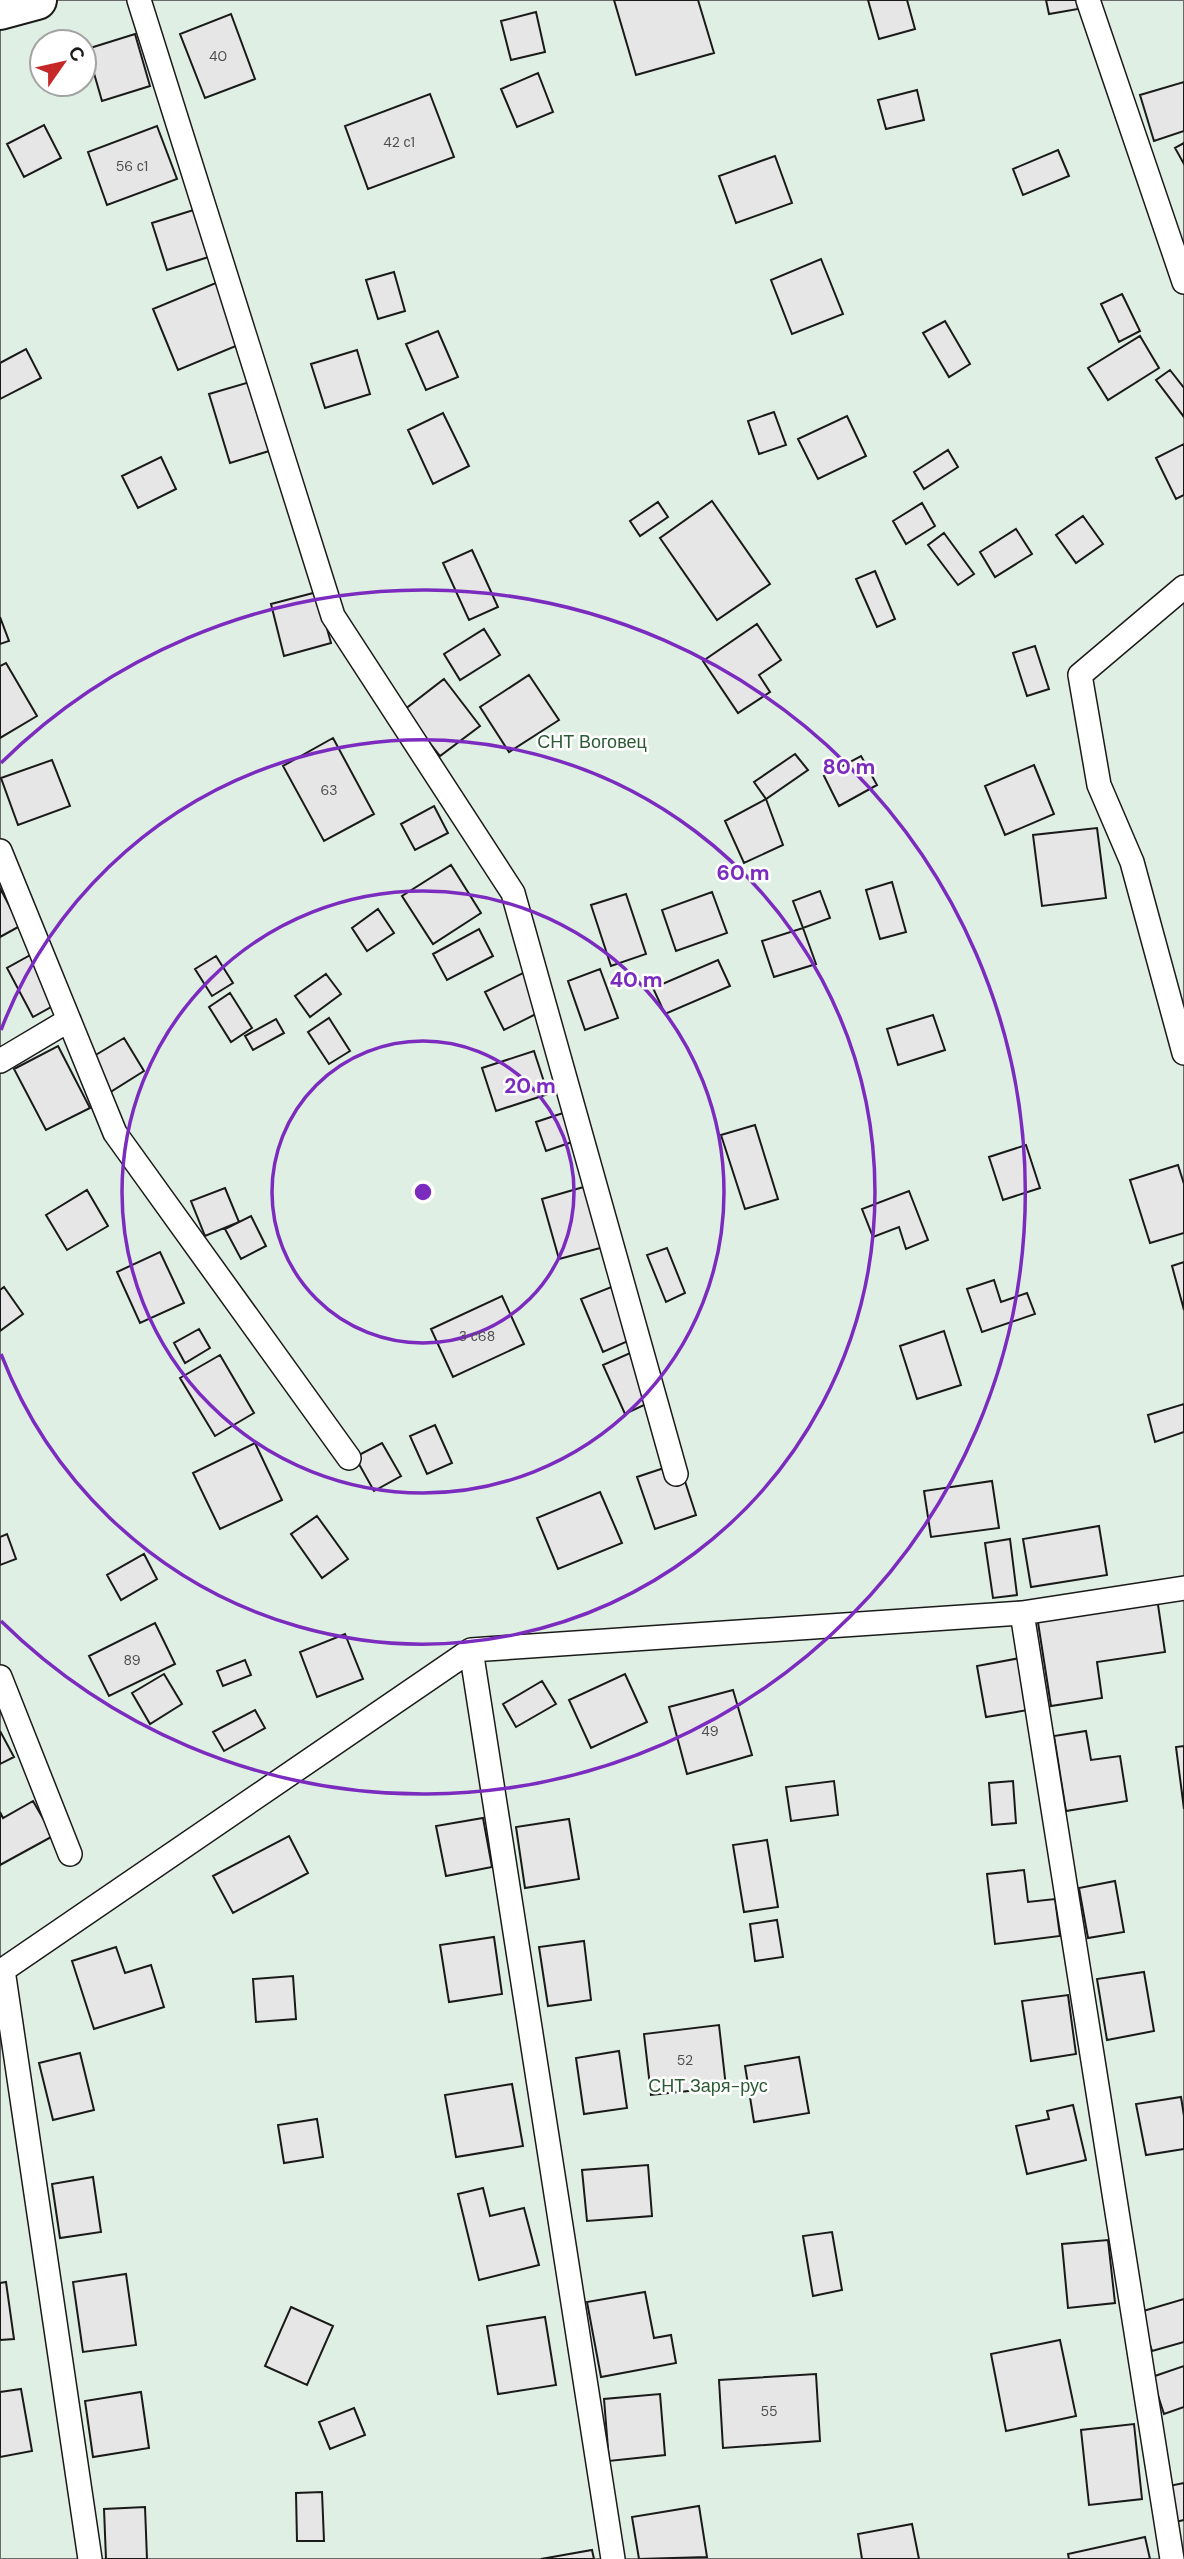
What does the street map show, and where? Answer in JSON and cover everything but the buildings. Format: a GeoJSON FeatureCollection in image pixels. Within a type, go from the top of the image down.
{"type":"FeatureCollection","features":[{"type":"Feature","properties":{"kind":"street"},"geometry":{"type":"LineString","coordinates":[[0,10],[37,0]]}},
{"type":"Feature","properties":{"kind":"lane"},"geometry":{"type":"LineString","coordinates":[[139,0],[333,616],[513,893],[676,1474]]}},
{"type":"Feature","properties":{"kind":"lane"},"geometry":{"type":"LineString","coordinates":[[1088,0],[1184,282]]}},
{"type":"Feature","properties":{"kind":"lane"},"geometry":{"type":"LineString","coordinates":[[1184,587],[1080,675],[1099,785],[1132,862],[1184,1053]]}},
{"type":"Feature","properties":{"kind":"lane"},"geometry":{"type":"LineString","coordinates":[[0,851],[115,1133],[349,1458]]}},
{"type":"Feature","properties":{"kind":"lane"},"geometry":{"type":"LineString","coordinates":[[0,1061],[69,1020]]}},
{"type":"Feature","properties":{"kind":"lane"},"geometry":{"type":"LineString","coordinates":[[90,2559],[1,1970],[471,1650],[1022,1614],[1184,1588]]}},
{"type":"Feature","properties":{"kind":"lane"},"geometry":{"type":"LineString","coordinates":[[1022,1614],[1172,2559]]}},
{"type":"Feature","properties":{"kind":"lane"},"geometry":{"type":"LineString","coordinates":[[471,1650],[613,2559]]}},
{"type":"Feature","properties":{"kind":"lane"},"geometry":{"type":"LineString","coordinates":[[0,1677],[70,1854]]}},
{"type":"Feature","properties":{"kind":"green space","name":"СНТ Воговец"},"geometry":{"type":"Polygon","coordinates":[[[0,0],[1184,0],[1184,2559],[0,2559],[0,0]]]}},
{"type":"Feature","properties":{"kind":"park label","name":"СНТ Заря-рус"},"geometry":{"type":"Point","coordinates":[708,2086]}}]}
